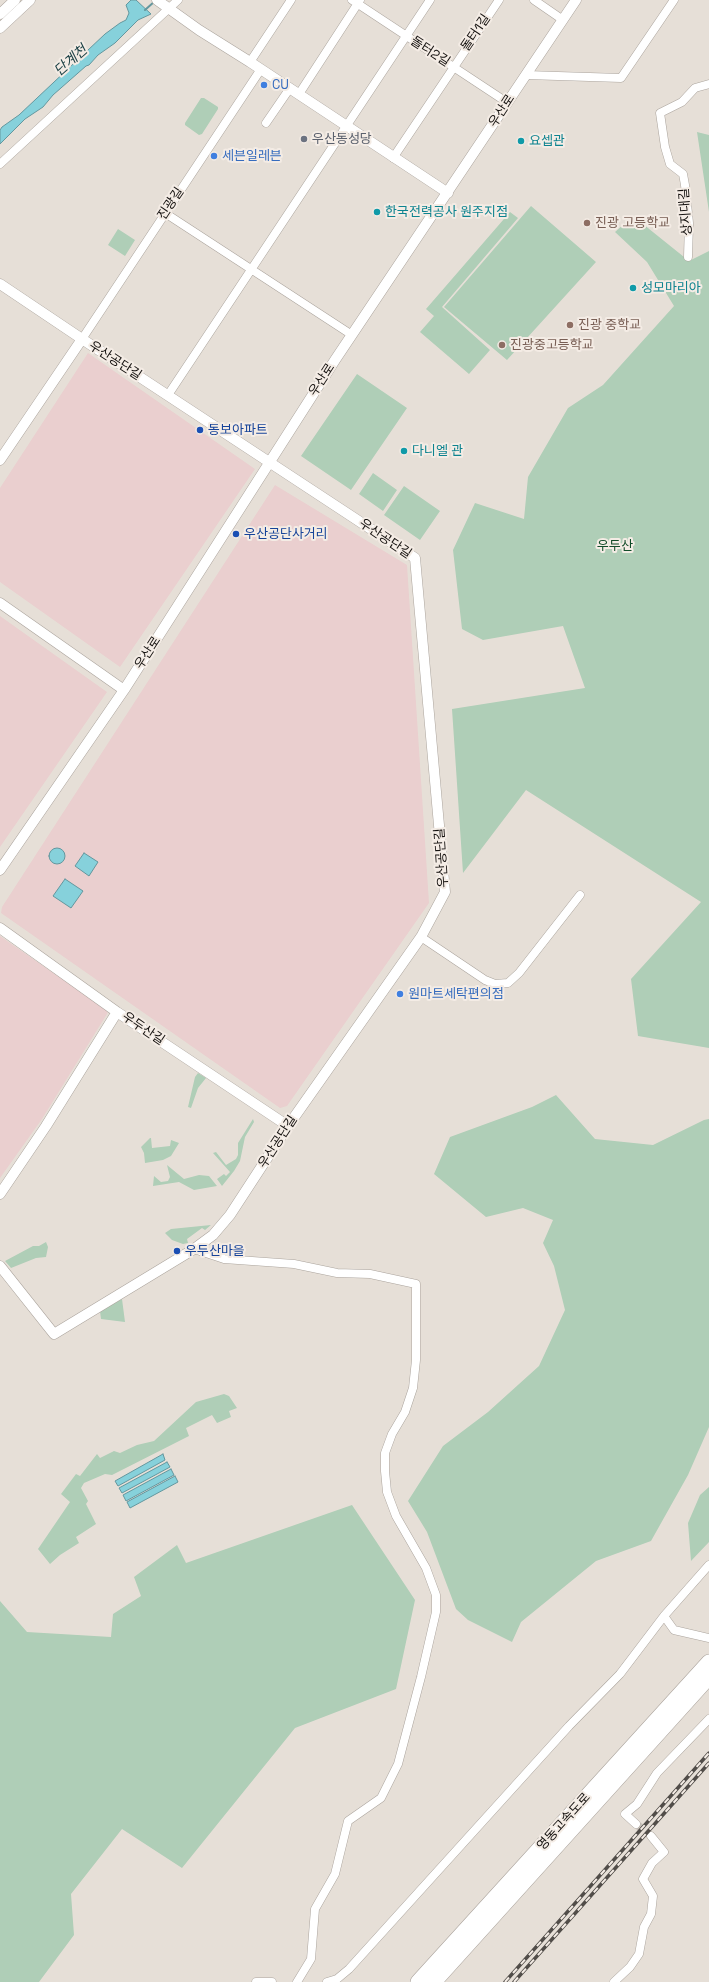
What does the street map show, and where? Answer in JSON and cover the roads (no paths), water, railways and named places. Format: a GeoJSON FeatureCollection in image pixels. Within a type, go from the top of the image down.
{"type":"FeatureCollection","features":[{"type":"Feature","properties":{"kind":"highway","name":"영동고속도로"},"geometry":{"type":"LineString","coordinates":[[418,1982],[709,1662]]}},
{"type":"Feature","properties":{"kind":"highway","name":"영동고속도로"},"geometry":{"type":"LineString","coordinates":[[434,1982],[709,1678]]}},
{"type":"Feature","properties":{"kind":"street"},"geometry":{"type":"LineString","coordinates":[[0,14],[15,0]]}},
{"type":"Feature","properties":{"kind":"street"},"geometry":{"type":"LineString","coordinates":[[0,28],[30,0]]}},
{"type":"Feature","properties":{"kind":"street"},"geometry":{"type":"LineString","coordinates":[[157,0],[199,30],[261,69],[393,158],[448,193]]}},
{"type":"Feature","properties":{"kind":"street"},"geometry":{"type":"LineString","coordinates":[[0,164],[178,0]]}},
{"type":"Feature","properties":{"kind":"street"},"geometry":{"type":"LineString","coordinates":[[250,62],[291,0]]}},
{"type":"Feature","properties":{"kind":"street"},"geometry":{"type":"LineString","coordinates":[[168,395],[430,0]]}},
{"type":"Feature","properties":{"kind":"street","name":"돌터1길"},"geometry":{"type":"LineString","coordinates":[[453,67],[499,0]]}},
{"type":"Feature","properties":{"kind":"street"},"geometry":{"type":"LineString","coordinates":[[534,0],[563,20]]}},
{"type":"Feature","properties":{"kind":"street","name":"우산로"},"geometry":{"type":"LineString","coordinates":[[0,870],[124,690],[268,463],[576,0]]}},
{"type":"Feature","properties":{"kind":"street"},"geometry":{"type":"LineString","coordinates":[[526,75],[622,78],[674,0]]}},
{"type":"Feature","properties":{"kind":"street"},"geometry":{"type":"LineString","coordinates":[[299,94],[357,1]]}},
{"type":"Feature","properties":{"kind":"street","name":"돌터2길"},"geometry":{"type":"LineString","coordinates":[[357,1],[406,36],[508,103]]}},
{"type":"Feature","properties":{"kind":"street"},"geometry":{"type":"LineString","coordinates":[[393,158],[453,67]]}},
{"type":"Feature","properties":{"kind":"street","name":"진광길"},"geometry":{"type":"LineString","coordinates":[[82,339],[261,69]]}},
{"type":"Feature","properties":{"kind":"street","name":"상지대길"},"geometry":{"type":"LineString","coordinates":[[688,257],[689,224],[683,174],[670,164],[665,147],[660,113],[682,102],[695,88],[709,84]]}},
{"type":"Feature","properties":{"kind":"street"},"geometry":{"type":"LineString","coordinates":[[266,123],[290,88]]}},
{"type":"Feature","properties":{"kind":"street"},"geometry":{"type":"LineString","coordinates":[[165,213],[352,335]]}},
{"type":"Feature","properties":{"kind":"street","name":"우산공단길"},"geometry":{"type":"LineString","coordinates":[[0,284],[268,463],[415,558],[446,892],[422,937],[288,1126],[227,1219],[213,1235],[194,1250],[54,1334],[0,1266]]}},
{"type":"Feature","properties":{"kind":"street","name":"우산공단길"},"geometry":{"type":"LineString","coordinates":[[0,460],[82,339]]}},
{"type":"Feature","properties":{"kind":"street"},"geometry":{"type":"LineString","coordinates":[[0,603],[124,690]]}},
{"type":"Feature","properties":{"kind":"street"},"geometry":{"type":"LineString","coordinates":[[422,937],[485,980],[495,984],[508,983],[519,973],[580,895]]}},
{"type":"Feature","properties":{"kind":"street","name":"우두산길"},"geometry":{"type":"LineString","coordinates":[[0,928],[117,1012],[288,1126]]}},
{"type":"Feature","properties":{"kind":"street"},"geometry":{"type":"LineString","coordinates":[[0,1194],[46,1126],[117,1012]]}},
{"type":"Feature","properties":{"kind":"street"},"geometry":{"type":"LineString","coordinates":[[194,1250],[224,1259],[294,1264],[337,1273],[370,1274],[416,1284],[416,1360],[413,1388],[405,1412],[392,1434],[385,1453],[385,1472],[387,1492],[396,1516],[423,1561],[431,1581],[436,1595],[436,1612],[398,1764],[381,1798],[348,1821],[335,1874],[316,1909],[311,1958],[297,1982]]}},
{"type":"Feature","properties":{"kind":"street"},"geometry":{"type":"LineString","coordinates":[[327,1982],[337,1979],[349,1969],[569,1726],[620,1674],[664,1616],[709,1565]]}},
{"type":"Feature","properties":{"kind":"street"},"geometry":{"type":"LineString","coordinates":[[664,1616],[674,1630],[709,1638]]}},
{"type":"Feature","properties":{"kind":"street"},"geometry":{"type":"LineString","coordinates":[[636,1824],[625,1814],[637,1804],[658,1773],[709,1718]]}},
{"type":"Feature","properties":{"kind":"street"},"geometry":{"type":"LineString","coordinates":[[614,1982],[630,1967],[639,1954],[644,1927],[651,1914],[653,1896],[643,1879],[652,1863],[664,1852],[651,1836]]}},
{"type":"Feature","properties":{"kind":"street"},"geometry":{"type":"LineString","coordinates":[[256,1982],[272,1982]]}},
{"type":"Feature","properties":{"kind":"water"},"geometry":{"type":"Polygon","coordinates":[[[131,0],[136,0],[151,14],[138,20],[115,43],[98,55],[89,65],[53,95],[43,107],[25,119],[0,144],[0,130],[2,127],[19,115],[105,34],[126,20],[129,13],[126,5],[131,0]]]}},
{"type":"Feature","properties":{"kind":"water"},"geometry":{"type":"Polygon","coordinates":[[[57,848],[63,850],[65,856],[63,862],[57,864],[51,862],[49,856],[51,850],[57,848]]]}},
{"type":"Feature","properties":{"kind":"water"},"geometry":{"type":"Polygon","coordinates":[[[84,853],[98,862],[89,876],[75,866],[84,853]]]}},
{"type":"Feature","properties":{"kind":"water"},"geometry":{"type":"Polygon","coordinates":[[[65,879],[83,891],[71,908],[53,896],[65,879]]]}},
{"type":"Feature","properties":{"kind":"water"},"geometry":{"type":"Polygon","coordinates":[[[163,1454],[165,1460],[118,1486],[115,1481],[163,1454]]]}},
{"type":"Feature","properties":{"kind":"water"},"geometry":{"type":"Polygon","coordinates":[[[167,1462],[170,1467],[122,1493],[119,1488],[167,1462]]]}},
{"type":"Feature","properties":{"kind":"water"},"geometry":{"type":"Polygon","coordinates":[[[171,1469],[174,1475],[126,1501],[123,1495],[171,1469]]]}},
{"type":"Feature","properties":{"kind":"water"},"geometry":{"type":"Polygon","coordinates":[[[175,1476],[178,1482],[130,1508],[127,1502],[175,1476]]]}},
{"type":"Feature","properties":{"kind":"waterway","name":"단계천"},"geometry":{"type":"LineString","coordinates":[[145,10],[155,1]]}},
{"type":"Feature","properties":{"kind":"tunnel"},"geometry":{"type":"LineString","coordinates":[[636,1824],[651,1836]]}},
{"type":"Feature","properties":{"kind":"railway"},"geometry":{"type":"LineString","coordinates":[[505,1982],[709,1753]]}},
{"type":"Feature","properties":{"kind":"railway"},"geometry":{"type":"LineString","coordinates":[[514,1982],[709,1763]]}},
{"type":"Feature","properties":{"kind":"place","name":"CU"},"geometry":{"type":"Point","coordinates":[264,85]}},
{"type":"Feature","properties":{"kind":"place","name":"우산동성당"},"geometry":{"type":"Point","coordinates":[304,139]}},
{"type":"Feature","properties":{"kind":"place","name":"요셉관"},"geometry":{"type":"Point","coordinates":[521,141]}},
{"type":"Feature","properties":{"kind":"place","name":"세븐일레븐"},"geometry":{"type":"Point","coordinates":[214,156]}},
{"type":"Feature","properties":{"kind":"place","name":"한국전력공사 원주지점"},"geometry":{"type":"Point","coordinates":[377,212]}},
{"type":"Feature","properties":{"kind":"place","name":"진광 고등학교"},"geometry":{"type":"Point","coordinates":[587,223]}},
{"type":"Feature","properties":{"kind":"place","name":"성모마리아"},"geometry":{"type":"Point","coordinates":[633,288]}},
{"type":"Feature","properties":{"kind":"place","name":"진광 중학교"},"geometry":{"type":"Point","coordinates":[570,325]}},
{"type":"Feature","properties":{"kind":"place","name":"진광중고등학교"},"geometry":{"type":"Point","coordinates":[502,345]}},
{"type":"Feature","properties":{"kind":"place","name":"동보아파트"},"geometry":{"type":"Point","coordinates":[200,430]}},
{"type":"Feature","properties":{"kind":"place","name":"다니엘 관"},"geometry":{"type":"Point","coordinates":[404,451]}},
{"type":"Feature","properties":{"kind":"place","name":"우산공단사거리"},"geometry":{"type":"Point","coordinates":[236,534]}},
{"type":"Feature","properties":{"kind":"place","name":"원마트세탁편의점"},"geometry":{"type":"Point","coordinates":[400,994]}},
{"type":"Feature","properties":{"kind":"place","name":"우두산마을"},"geometry":{"type":"Point","coordinates":[177,1251]}},
{"type":"Feature","properties":{"kind":"park label","name":"우두산"},"geometry":{"type":"Point","coordinates":[615,546]}}]}
